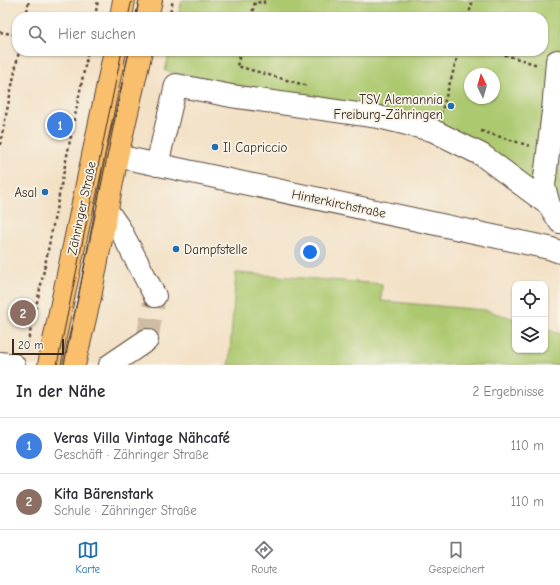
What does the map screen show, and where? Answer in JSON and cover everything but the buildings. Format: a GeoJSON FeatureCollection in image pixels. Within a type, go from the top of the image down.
{"type":"FeatureCollection","features":[{"type":"Feature","properties":{"kind":"main road"},"geometry":{"type":"LineString","coordinates":[[122,12],[124,0]]}},
{"type":"Feature","properties":{"kind":"main road"},"geometry":{"type":"LineString","coordinates":[[148,12],[151,0]]}},
{"type":"Feature","properties":{"kind":"main road","name":"Zähringer Straße"},"geometry":{"type":"LineString","coordinates":[[48,365],[114,56]]}},
{"type":"Feature","properties":{"kind":"main road","name":"Zähringer Straße"},"geometry":{"type":"LineString","coordinates":[[74,365],[90,297],[106,209],[139,56]]}},
{"type":"Feature","properties":{"kind":"street"},"geometry":{"type":"LineString","coordinates":[[554,213],[544,186],[556,65]]}},
{"type":"Feature","properties":{"kind":"street"},"geometry":{"type":"LineString","coordinates":[[156,164],[176,85],[231,96],[379,117],[432,130],[482,155],[554,213]]}},
{"type":"Feature","properties":{"kind":"street","name":"Hinterkirchstraße"},"geometry":{"type":"LineString","coordinates":[[117,156],[548,248],[560,252]]}},
{"type":"Feature","properties":{"kind":"street"},"geometry":{"type":"LineString","coordinates":[[106,209],[120,229],[155,296]]}},
{"type":"Feature","properties":{"kind":"street"},"geometry":{"type":"LineString","coordinates":[[110,365],[147,340]]}},
{"type":"Feature","properties":{"kind":"street"},"geometry":{"type":"LineString","coordinates":[[0,363],[19,361]]}},
{"type":"Feature","properties":{"kind":"path"},"geometry":{"type":"LineString","coordinates":[[27,12],[29,0]]}},
{"type":"Feature","properties":{"kind":"path"},"geometry":{"type":"LineString","coordinates":[[96,12],[98,0]]}},
{"type":"Feature","properties":{"kind":"path"},"geometry":{"type":"LineString","coordinates":[[170,12],[173,0]]}},
{"type":"Feature","properties":{"kind":"path"},"geometry":{"type":"LineString","coordinates":[[252,12],[255,2],[264,3],[264,0]]}},
{"type":"Feature","properties":{"kind":"path"},"geometry":{"type":"LineString","coordinates":[[469,12],[473,0]]}},
{"type":"Feature","properties":{"kind":"path"},"geometry":{"type":"LineString","coordinates":[[0,32],[12,34]]}},
{"type":"Feature","properties":{"kind":"path"},"geometry":{"type":"LineString","coordinates":[[0,145],[18,56]]}},
{"type":"Feature","properties":{"kind":"path"},"geometry":{"type":"LineString","coordinates":[[19,361],[42,280],[87,56]]}},
{"type":"Feature","properties":{"kind":"path"},"geometry":{"type":"LineString","coordinates":[[440,118],[457,56]]}},
{"type":"Feature","properties":{"kind":"path"},"geometry":{"type":"LineString","coordinates":[[516,56],[556,65]]}},
{"type":"Feature","properties":{"kind":"path"},"geometry":{"type":"LineString","coordinates":[[476,129],[548,152]]}},
{"type":"Feature","properties":{"kind":"green space","name":"TSV Alemannia Freiburg-Zähringen"},"geometry":{"type":"Polygon","coordinates":[[[182,0],[560,0],[560,213],[544,199],[379,113],[165,71],[169,56],[548,56],[548,12],[179,12],[182,0]]]}},
{"type":"Feature","properties":{"kind":"green space"},"geometry":{"type":"Polygon","coordinates":[[[236,273],[382,284],[381,301],[485,310],[512,318],[512,353],[548,353],[548,330],[560,334],[560,365],[229,365],[236,273]]]}},
{"type":"Feature","properties":{"kind":"tunnel"},"geometry":{"type":"LineString","coordinates":[[147,340],[155,296]]}},
{"type":"Feature","properties":{"kind":"tram line"},"geometry":{"type":"LineString","coordinates":[[129,12],[132,0]]}},
{"type":"Feature","properties":{"kind":"tram line"},"geometry":{"type":"LineString","coordinates":[[137,12],[139,0]]}},
{"type":"Feature","properties":{"kind":"tram line"},"geometry":{"type":"LineString","coordinates":[[57,365],[121,56]]}},
{"type":"Feature","properties":{"kind":"tram line"},"geometry":{"type":"LineString","coordinates":[[64,365],[128,56]]}},
{"type":"Feature","properties":{"kind":"place","name":"TSV Alemannia Freiburg-Zähringen"},"geometry":{"type":"Point","coordinates":[451,106]}},
{"type":"Feature","properties":{"kind":"place","name":"Veras Villa Vintage Nähcafé"},"geometry":{"type":"Point","coordinates":[60,125]}},
{"type":"Feature","properties":{"kind":"place","name":"Il Capriccio"},"geometry":{"type":"Point","coordinates":[215,147]}},
{"type":"Feature","properties":{"kind":"place","name":"Asal"},"geometry":{"type":"Point","coordinates":[45,192]}},
{"type":"Feature","properties":{"kind":"place","name":"Dampfstelle"},"geometry":{"type":"Point","coordinates":[176,249]}},
{"type":"Feature","properties":{"kind":"place","name":"Kita Bärenstark"},"geometry":{"type":"Point","coordinates":[23,313]}}]}
